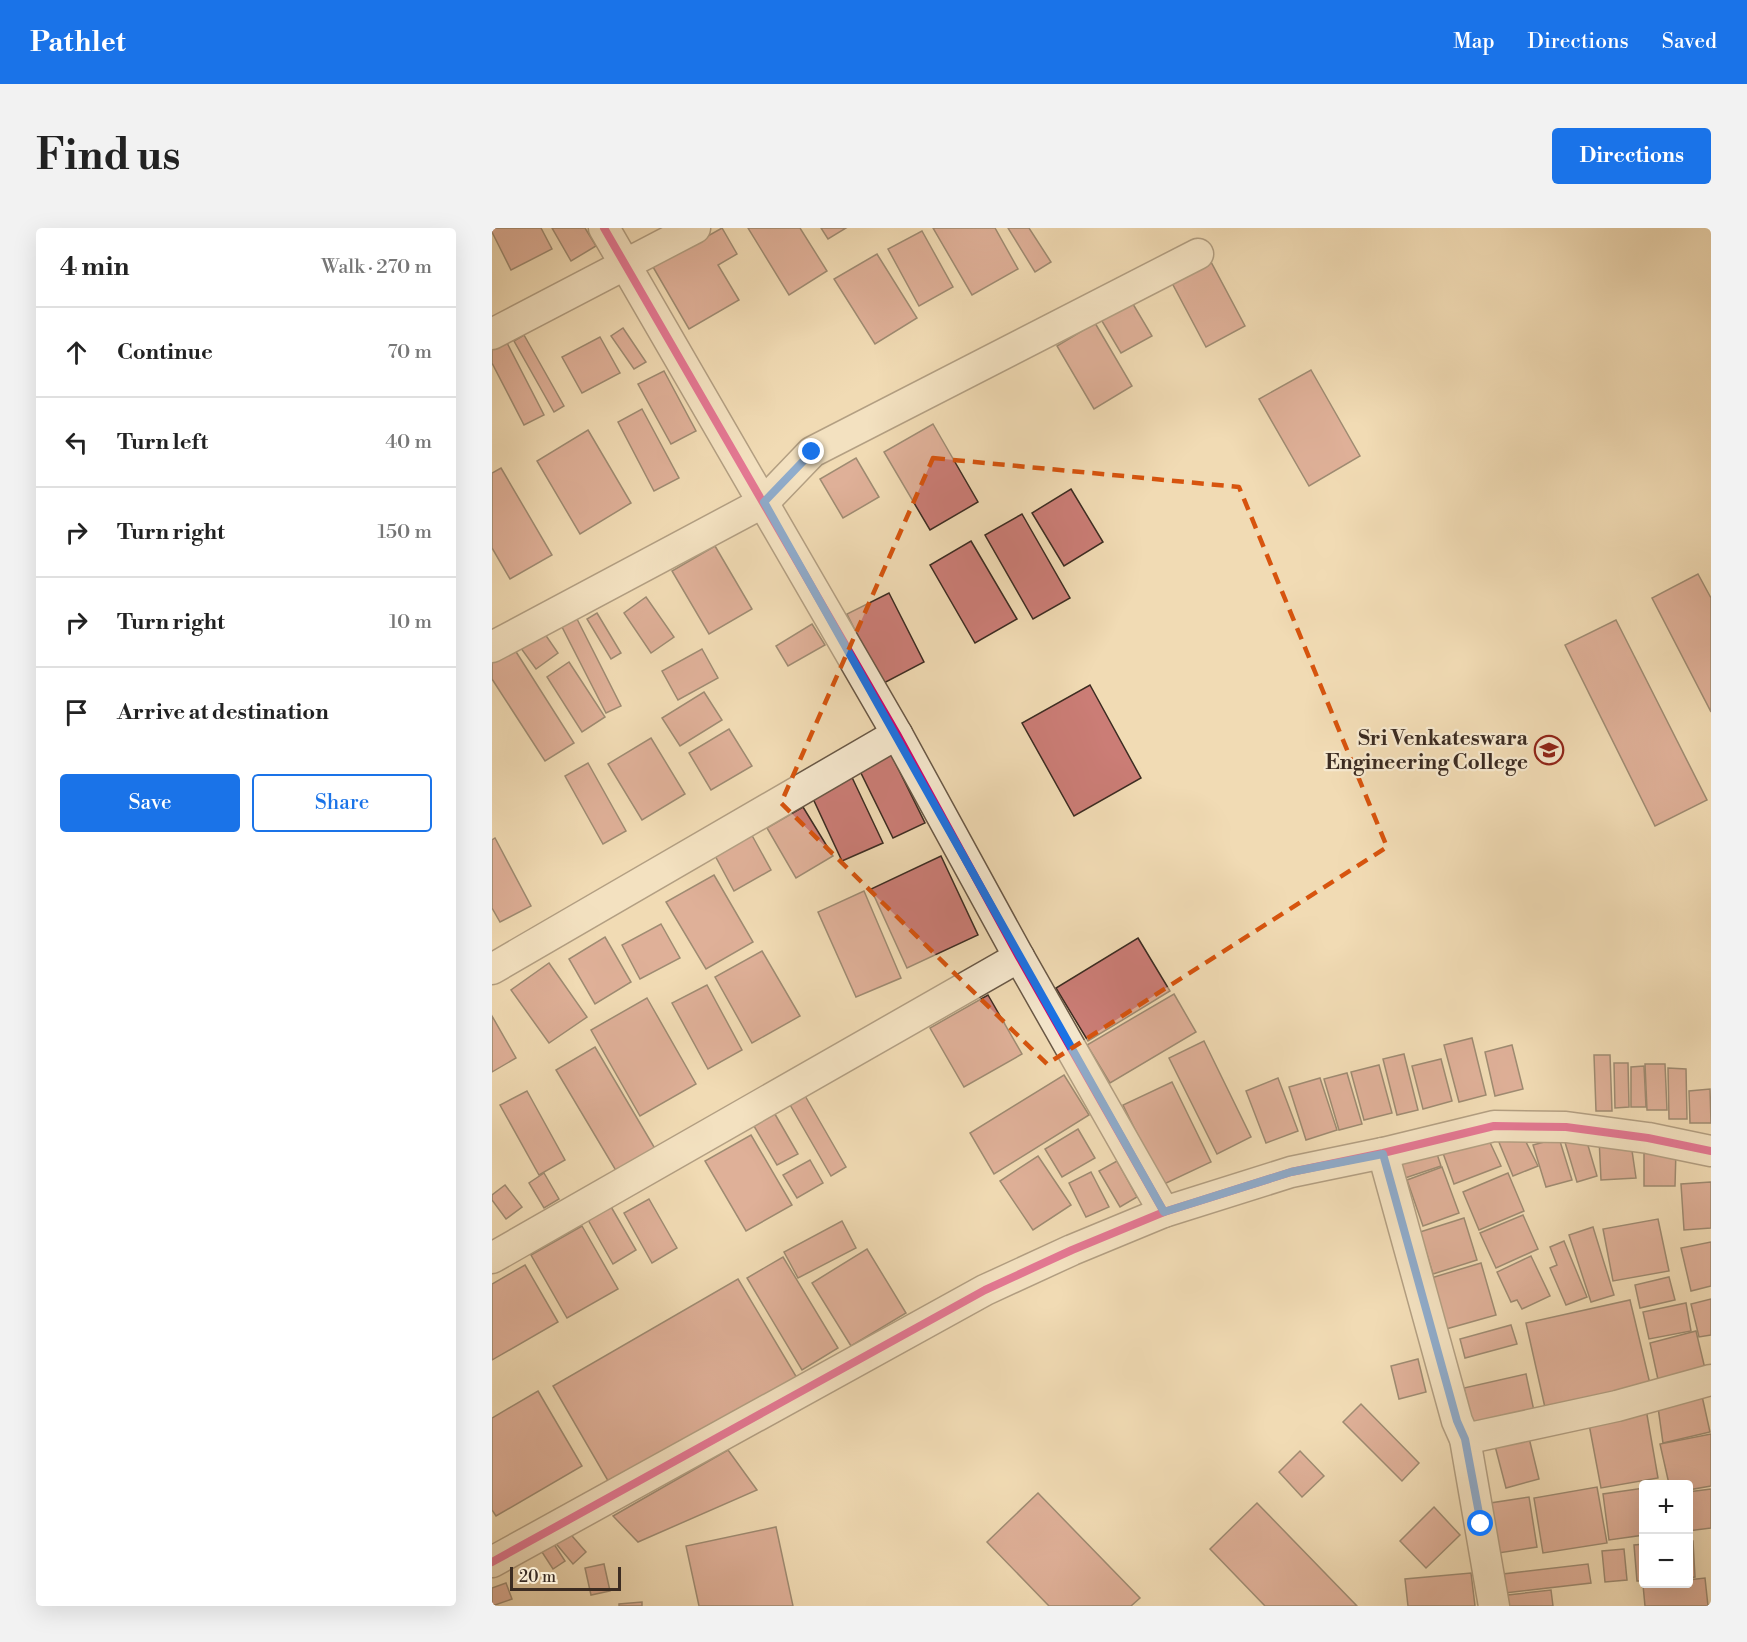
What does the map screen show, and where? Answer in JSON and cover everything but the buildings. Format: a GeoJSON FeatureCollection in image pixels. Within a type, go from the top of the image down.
{"type":"FeatureCollection","features":[{"type":"Feature","properties":{"kind":"street"},"geometry":{"type":"LineString","coordinates":[[604,228],[897,734],[1019,957],[1164,1212]]}},
{"type":"Feature","properties":{"kind":"street"},"geometry":{"type":"LineString","coordinates":[[492,334],[695,228]]}},
{"type":"Feature","properties":{"kind":"street"},"geometry":{"type":"LineString","coordinates":[[492,647],[764,502],[812,452],[1198,254]]}},
{"type":"Feature","properties":{"kind":"street"},"geometry":{"type":"LineString","coordinates":[[492,969],[897,734]]}},
{"type":"Feature","properties":{"kind":"street"},"geometry":{"type":"LineString","coordinates":[[492,1258],[1019,957]]}},
{"type":"Feature","properties":{"kind":"street"},"geometry":{"type":"LineString","coordinates":[[492,1562],[985,1290],[1072,1250],[1164,1212],[1291,1172],[1383,1154],[1494,1126],[1566,1127],[1648,1138],[1711,1151]]}},
{"type":"Feature","properties":{"kind":"street"},"geometry":{"type":"LineString","coordinates":[[1383,1154],[1457,1421],[1465,1439],[1494,1606]]}},
{"type":"Feature","properties":{"kind":"street"},"geometry":{"type":"LineString","coordinates":[[1465,1439],[1617,1406],[1711,1380]]}},
{"type":"Feature","properties":{"kind":"highlighted area"},"geometry":{"type":"Polygon","coordinates":[[[933,458],[1239,487],[1387,847],[1047,1064],[781,803],[933,458]]]}},
{"type":"Feature","properties":{"kind":"cycle path"},"geometry":{"type":"LineString","coordinates":[[604,228],[897,734],[1019,957],[1164,1212]]}},
{"type":"Feature","properties":{"kind":"cycle path"},"geometry":{"type":"LineString","coordinates":[[492,1562],[985,1290],[1072,1250],[1164,1212],[1291,1172],[1383,1153],[1494,1126],[1566,1127],[1648,1138],[1711,1151]]}},
{"type":"Feature","properties":{"kind":"place","name":"Sri Venkateswara Engineering College"},"geometry":{"type":"Point","coordinates":[1549,750]}},
{"type":"Feature","properties":{"kind":"route"},"geometry":{"type":"LineString","coordinates":[[812,452],[764,502],[897,734],[1019,957],[1164,1212],[1291,1172],[1383,1154],[1457,1421],[1465,1439],[1481,1524]]}}]}
